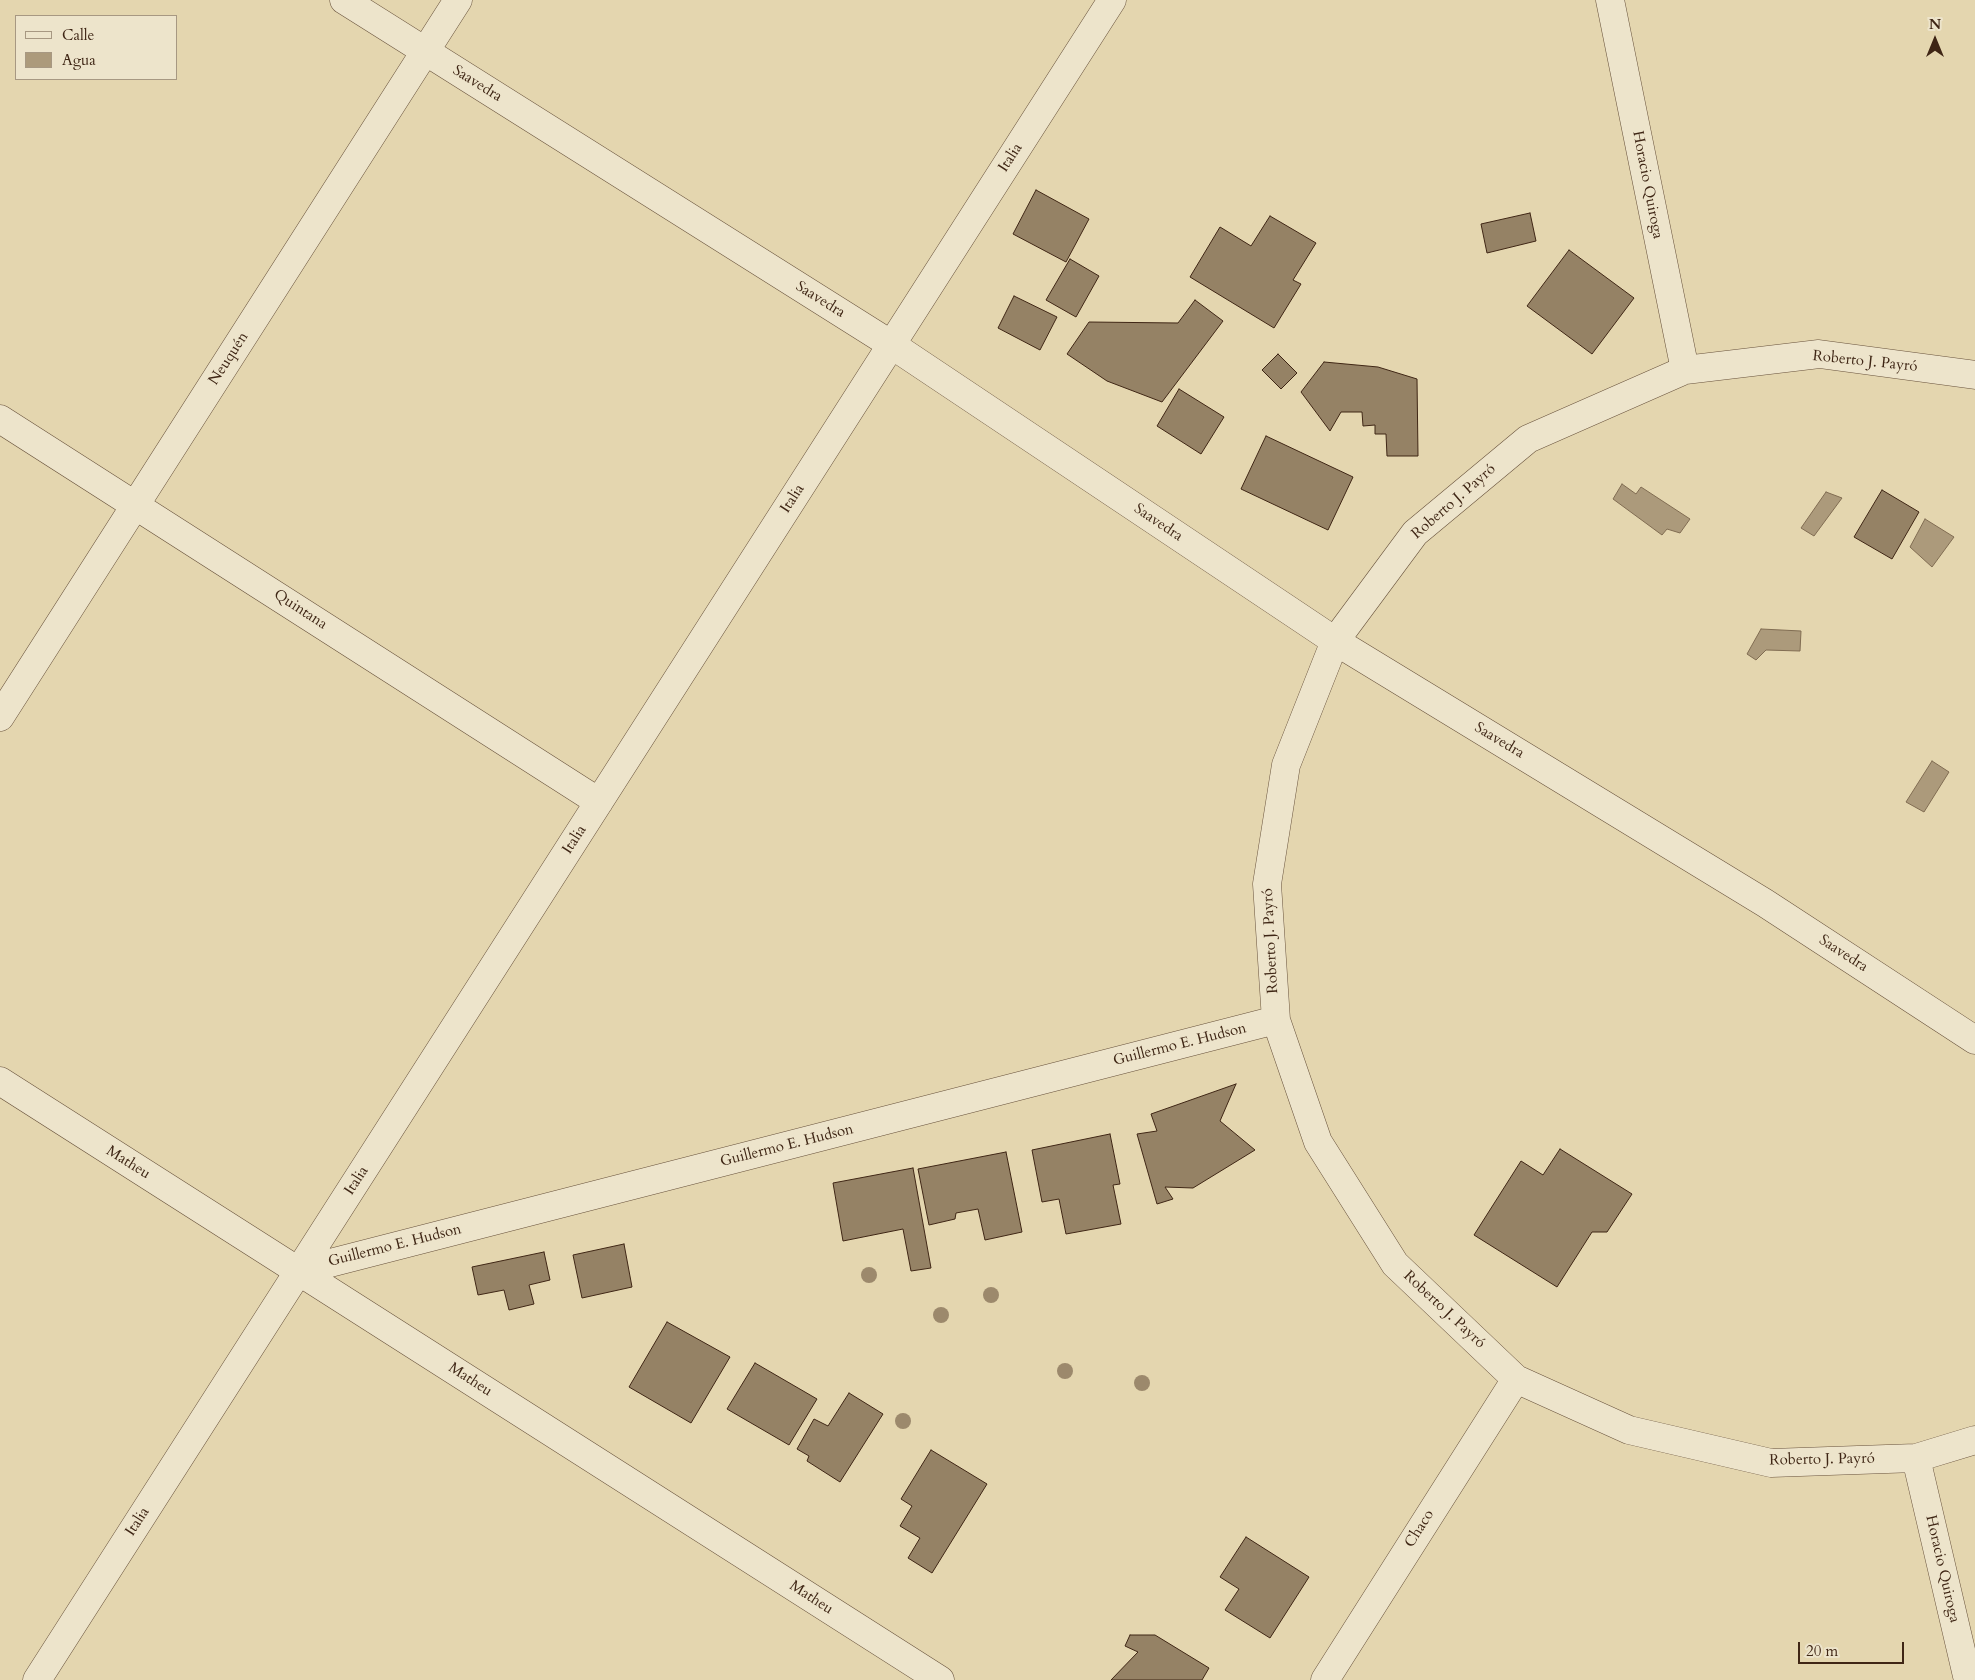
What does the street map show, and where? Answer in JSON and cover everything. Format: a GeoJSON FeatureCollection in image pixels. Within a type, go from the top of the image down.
{"type":"FeatureCollection","features":[{"type":"Feature","properties":{"kind":"street","name":"Saavedra"},"geometry":{"type":"LineString","coordinates":[[344,0],[892,345],[1335,641],[1765,903],[1975,1040]]}},
{"type":"Feature","properties":{"kind":"street","name":"Neuquén"},"geometry":{"type":"LineString","coordinates":[[0,717],[458,0]]}},
{"type":"Feature","properties":{"kind":"street","name":"Italia"},"geometry":{"type":"LineString","coordinates":[[37,1680],[1112,0]]}},
{"type":"Feature","properties":{"kind":"street","name":"Horacio Quiroga"},"geometry":{"type":"LineString","coordinates":[[1610,0],[1685,370]]}},
{"type":"Feature","properties":{"kind":"street","name":"Roberto J. Payró"},"geometry":{"type":"LineString","coordinates":[[1975,374],[1819,354],[1685,370],[1528,439],[1414,533],[1335,641],[1286,765],[1267,884],[1276,1020],[1318,1142],[1395,1264],[1516,1379],[1629,1430],[1771,1463],[1916,1458],[1975,1440]]}},
{"type":"Feature","properties":{"kind":"street","name":"Quintana"},"geometry":{"type":"LineString","coordinates":[[0,419],[599,802]]}},
{"type":"Feature","properties":{"kind":"street","name":"Guillermo E. Hudson"},"geometry":{"type":"LineString","coordinates":[[299,1271],[1276,1020]]}},
{"type":"Feature","properties":{"kind":"street","name":"Matheu"},"geometry":{"type":"LineString","coordinates":[[0,1082],[299,1271],[924,1676]]}},
{"type":"Feature","properties":{"kind":"street","name":"Chaco"},"geometry":{"type":"LineString","coordinates":[[1325,1680],[1516,1379]]}},
{"type":"Feature","properties":{"kind":"street","name":"Horacio Quiroga"},"geometry":{"type":"LineString","coordinates":[[1916,1458],[1968,1680]]}},
{"type":"Feature","properties":{"kind":"water"},"geometry":{"type":"Polygon","coordinates":[[[1622,484],[1636,494],[1641,487],[1690,519],[1680,533],[1667,529],[1662,535],[1613,499],[1622,484]]]}},
{"type":"Feature","properties":{"kind":"water"},"geometry":{"type":"Polygon","coordinates":[[[1826,492],[1842,498],[1814,536],[1801,528],[1826,492]]]}},
{"type":"Feature","properties":{"kind":"water"},"geometry":{"type":"Polygon","coordinates":[[[1925,519],[1954,537],[1932,567],[1910,547],[1925,519]]]}},
{"type":"Feature","properties":{"kind":"water"},"geometry":{"type":"Polygon","coordinates":[[[1761,629],[1801,631],[1800,651],[1766,650],[1756,660],[1747,654],[1761,629]]]}},
{"type":"Feature","properties":{"kind":"water"},"geometry":{"type":"Polygon","coordinates":[[[1932,761],[1949,772],[1924,812],[1906,802],[1932,761]]]}},
{"type":"Feature","properties":{"kind":"building"},"geometry":{"type":"Polygon","coordinates":[[[1036,190],[1089,219],[1066,262],[1013,234],[1036,190]]]}},
{"type":"Feature","properties":{"kind":"building"},"geometry":{"type":"Polygon","coordinates":[[[1530,213],[1536,241],[1487,253],[1481,224],[1530,213]]]}},
{"type":"Feature","properties":{"kind":"building"},"geometry":{"type":"Polygon","coordinates":[[[1270,216],[1316,243],[1293,280],[1301,284],[1274,328],[1190,277],[1220,227],[1251,246],[1270,216]]]}},
{"type":"Feature","properties":{"kind":"building"},"geometry":{"type":"Polygon","coordinates":[[[1569,250],[1634,298],[1592,354],[1527,306],[1569,250]]]}},
{"type":"Feature","properties":{"kind":"building"},"geometry":{"type":"Polygon","coordinates":[[[1070,259],[1099,276],[1076,317],[1046,300],[1070,259]]]}},
{"type":"Feature","properties":{"kind":"building"},"geometry":{"type":"Polygon","coordinates":[[[1014,296],[1057,317],[1040,350],[998,328],[1014,296]]]}},
{"type":"Feature","properties":{"kind":"building"},"geometry":{"type":"Polygon","coordinates":[[[1195,300],[1223,321],[1162,402],[1107,381],[1067,354],[1089,322],[1178,323],[1195,300]]]}},
{"type":"Feature","properties":{"kind":"building"},"geometry":{"type":"Polygon","coordinates":[[[1278,354],[1297,373],[1281,389],[1262,370],[1278,354]]]}},
{"type":"Feature","properties":{"kind":"building"},"geometry":{"type":"Polygon","coordinates":[[[1324,362],[1378,367],[1417,379],[1418,456],[1387,456],[1386,434],[1375,434],[1375,425],[1363,426],[1362,412],[1341,412],[1330,431],[1301,392],[1324,362]]]}},
{"type":"Feature","properties":{"kind":"building"},"geometry":{"type":"Polygon","coordinates":[[[1179,389],[1224,417],[1201,454],[1157,426],[1179,389]]]}},
{"type":"Feature","properties":{"kind":"building"},"geometry":{"type":"Polygon","coordinates":[[[1266,436],[1353,477],[1328,530],[1241,489],[1266,436]]]}},
{"type":"Feature","properties":{"kind":"building"},"geometry":{"type":"Polygon","coordinates":[[[1882,490],[1919,512],[1892,559],[1854,537],[1882,490]]]}},
{"type":"Feature","properties":{"kind":"building"},"geometry":{"type":"Polygon","coordinates":[[[1236,1084],[1220,1121],[1255,1150],[1193,1188],[1165,1187],[1173,1199],[1157,1204],[1137,1134],[1157,1131],[1151,1114],[1236,1084]]]}},
{"type":"Feature","properties":{"kind":"building"},"geometry":{"type":"Polygon","coordinates":[[[1110,1134],[1120,1184],[1113,1185],[1121,1224],[1066,1234],[1059,1199],[1042,1202],[1032,1150],[1110,1134]]]}},
{"type":"Feature","properties":{"kind":"building"},"geometry":{"type":"Polygon","coordinates":[[[1560,1149],[1632,1194],[1607,1232],[1592,1232],[1557,1287],[1474,1235],[1521,1161],[1543,1175],[1560,1149]]]}},
{"type":"Feature","properties":{"kind":"building"},"geometry":{"type":"Polygon","coordinates":[[[1006,1152],[1022,1232],[985,1240],[978,1209],[956,1213],[955,1219],[929,1225],[918,1169],[1006,1152]]]}},
{"type":"Feature","properties":{"kind":"building"},"geometry":{"type":"Polygon","coordinates":[[[913,1168],[931,1268],[911,1271],[903,1229],[843,1241],[833,1183],[913,1168]]]}},
{"type":"Feature","properties":{"kind":"building"},"geometry":{"type":"Polygon","coordinates":[[[624,1244],[632,1287],[582,1298],[573,1255],[624,1244]]]}},
{"type":"Feature","properties":{"kind":"building"},"geometry":{"type":"Polygon","coordinates":[[[544,1252],[550,1280],[529,1285],[534,1304],[509,1310],[504,1290],[478,1295],[472,1267],[544,1252]]]}},
{"type":"Feature","properties":{"kind":"building"},"geometry":{"type":"Polygon","coordinates":[[[667,1322],[730,1357],[691,1423],[629,1387],[667,1322]]]}},
{"type":"Feature","properties":{"kind":"building"},"geometry":{"type":"Polygon","coordinates":[[[755,1363],[817,1399],[789,1445],[727,1409],[755,1363]]]}},
{"type":"Feature","properties":{"kind":"building"},"geometry":{"type":"Polygon","coordinates":[[[849,1393],[883,1414],[840,1482],[807,1461],[809,1456],[797,1449],[814,1419],[828,1426],[849,1393]]]}},
{"type":"Feature","properties":{"kind":"building"},"geometry":{"type":"Polygon","coordinates":[[[931,1450],[987,1484],[932,1573],[908,1558],[920,1538],[900,1526],[912,1506],[901,1499],[931,1450]]]}},
{"type":"Feature","properties":{"kind":"building"},"geometry":{"type":"Polygon","coordinates":[[[1246,1537],[1309,1577],[1270,1638],[1225,1610],[1239,1589],[1220,1577],[1246,1537]]]}},
{"type":"Feature","properties":{"kind":"building"},"geometry":{"type":"Polygon","coordinates":[[[1130,1635],[1155,1635],[1209,1668],[1202,1680],[1111,1680],[1138,1652],[1125,1646],[1130,1635]]]}}]}
